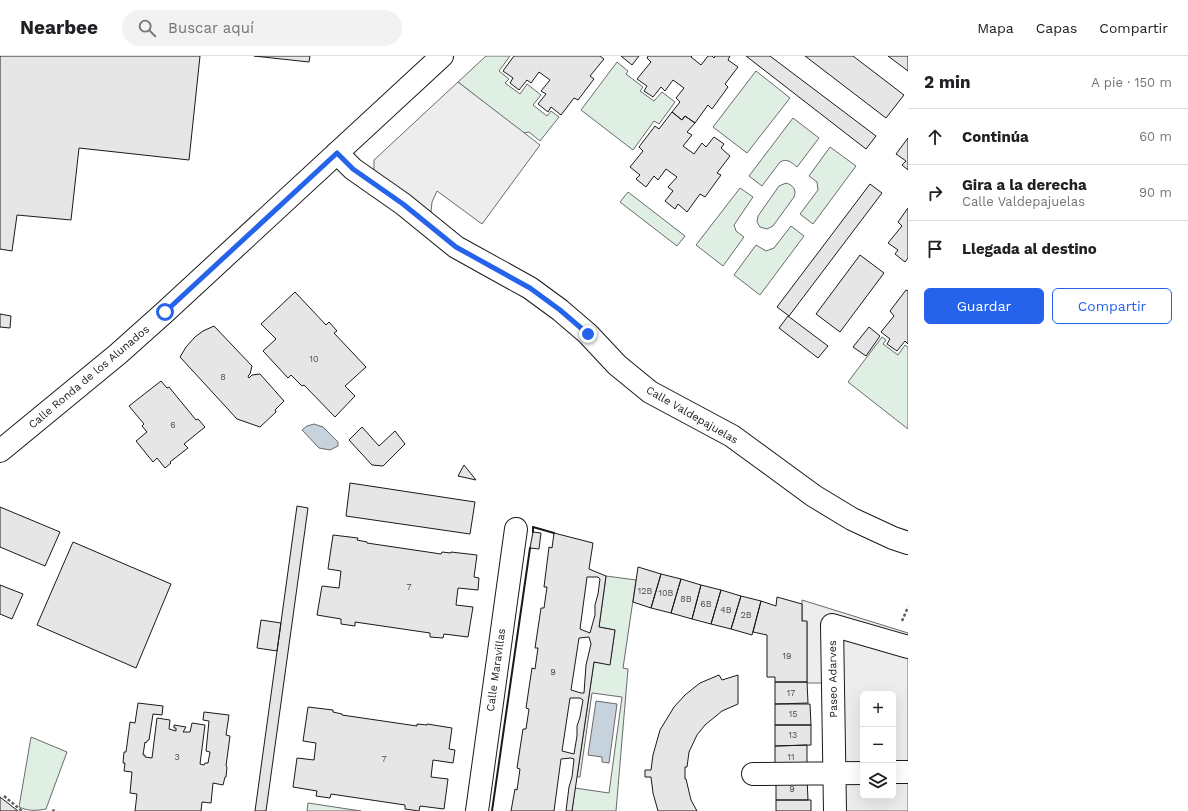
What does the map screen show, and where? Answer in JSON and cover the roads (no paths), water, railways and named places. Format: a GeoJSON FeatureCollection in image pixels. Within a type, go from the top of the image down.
{"type":"FeatureCollection","features":[{"type":"Feature","properties":{"kind":"street","name":"Calle Ronda de los Alunados"},"geometry":{"type":"LineString","coordinates":[[0,451],[118,354],[442,56]]}},
{"type":"Feature","properties":{"kind":"street","name":"Calle Valdepajuelas"},"geometry":{"type":"LineString","coordinates":[[337,153],[353,169],[403,204],[456,247],[530,288],[560,310],[588,334],[617,365],[650,392],[732,436],[814,496],[852,519],[893,538],[908,543]]}},
{"type":"Feature","properties":{"kind":"street","name":"Calle Maravillas"},"geometry":{"type":"LineString","coordinates":[[477,811],[516,529]]}},
{"type":"Feature","properties":{"kind":"street","name":"Paseo Adarves"},"geometry":{"type":"LineString","coordinates":[[835,811],[832,625],[908,647]]}},
{"type":"Feature","properties":{"kind":"street"},"geometry":{"type":"LineString","coordinates":[[896,772],[908,772]]}},
{"type":"Feature","properties":{"kind":"street"},"geometry":{"type":"LineString","coordinates":[[753,774],[860,773]]}}]}
